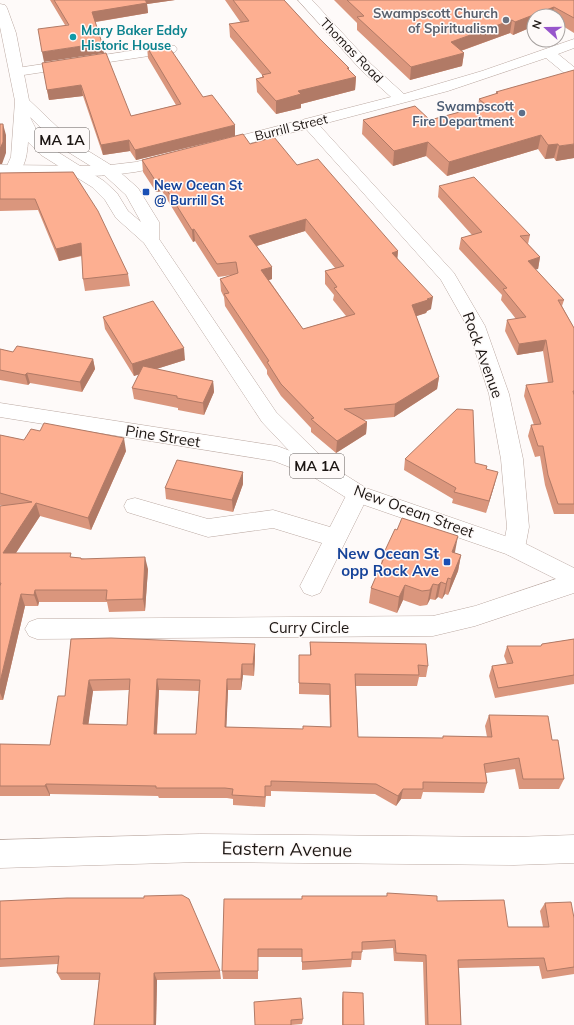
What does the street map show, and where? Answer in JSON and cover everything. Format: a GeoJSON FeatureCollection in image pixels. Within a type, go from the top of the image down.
{"type":"FeatureCollection","features":[{"type":"Feature","properties":{"kind":"main road","name":"Thomas Road"},"geometry":{"type":"LineString","coordinates":[[305,0],[366,67],[401,98]]}},
{"type":"Feature","properties":{"kind":"main road","name":"MA 1A"},"geometry":{"type":"LineString","coordinates":[[0,8],[9,33],[17,72],[21,108],[33,138],[47,152],[78,171]]}},
{"type":"Feature","properties":{"kind":"main road","name":"Burrill Street"},"geometry":{"type":"LineString","coordinates":[[204,149],[309,123],[485,75],[574,43]]}},
{"type":"Feature","properties":{"kind":"main road"},"geometry":{"type":"LineString","coordinates":[[17,72],[170,49]]}},
{"type":"Feature","properties":{"kind":"main road"},"geometry":{"type":"LineString","coordinates":[[548,53],[574,74]]}},
{"type":"Feature","properties":{"kind":"main road","name":"MA 1A"},"geometry":{"type":"LineString","coordinates":[[21,108],[66,144],[108,170]]}},
{"type":"Feature","properties":{"kind":"main road"},"geometry":{"type":"LineString","coordinates":[[7,170],[19,157],[21,108]]}},
{"type":"Feature","properties":{"kind":"main road","name":"Rock Avenue"},"geometry":{"type":"LineString","coordinates":[[309,123],[448,277],[476,326],[499,394],[512,459],[518,527],[514,548]]}},
{"type":"Feature","properties":{"kind":"main road"},"geometry":{"type":"LineString","coordinates":[[7,170],[108,170],[136,166],[182,155]]}},
{"type":"Feature","properties":{"kind":"main road","name":"New Ocean Street"},"geometry":{"type":"LineString","coordinates":[[108,170],[132,192],[144,210],[150,222],[150,239]]}},
{"type":"Feature","properties":{"kind":"main road","name":"New Ocean Street"},"geometry":{"type":"LineString","coordinates":[[78,171],[101,187],[111,197],[122,214],[150,239],[269,417],[323,472],[358,494],[514,548],[574,579]]}},
{"type":"Feature","properties":{"kind":"main road","name":"Pine Street"},"geometry":{"type":"LineString","coordinates":[[0,410],[277,454],[323,472]]}},
{"type":"Feature","properties":{"kind":"main road"},"geometry":{"type":"LineString","coordinates":[[312,586],[358,494]]}},
{"type":"Feature","properties":{"kind":"main road"},"geometry":{"type":"LineString","coordinates":[[135,506],[208,528],[273,519],[336,538]]}},
{"type":"Feature","properties":{"kind":"main road","name":"Curry Circle"},"geometry":{"type":"LineString","coordinates":[[37,629],[433,626],[475,616],[574,583]]}},
{"type":"Feature","properties":{"kind":"main road","name":"Eastern Avenue"},"geometry":{"type":"LineString","coordinates":[[0,854],[200,848],[514,852],[574,849]]}},
{"type":"Feature","properties":{"kind":"building"},"geometry":{"type":"Polygon","coordinates":[[[54,0],[145,0],[147,3],[92,12],[102,43],[42,52],[38,29],[69,25],[54,0]]]}},
{"type":"Feature","properties":{"kind":"building"},"geometry":{"type":"Polygon","coordinates":[[[233,0],[284,0],[356,77],[298,91],[301,94],[276,101],[256,79],[264,77],[262,75],[271,73],[229,24],[249,21],[233,0]]]}},
{"type":"Feature","properties":{"kind":"building"},"geometry":{"type":"Polygon","coordinates":[[[347,0],[574,0],[574,18],[566,14],[566,8],[526,8],[526,18],[515,22],[512,20],[451,42],[464,53],[411,67],[357,17],[364,16],[347,0]]]}},
{"type":"Feature","properties":{"kind":"building"},"geometry":{"type":"Polygon","coordinates":[[[167,44],[203,97],[212,95],[235,125],[135,150],[129,140],[101,145],[81,85],[47,90],[42,63],[106,53],[131,116],[181,104],[147,47],[167,44]]]}},
{"type":"Feature","properties":{"kind":"building"},"geometry":{"type":"Polygon","coordinates":[[[574,70],[574,144],[559,146],[558,144],[548,145],[541,135],[449,162],[428,142],[394,151],[363,120],[415,106],[430,120],[486,105],[479,99],[498,93],[496,92],[574,70]]]}},
{"type":"Feature","properties":{"kind":"building"},"geometry":{"type":"Polygon","coordinates":[[[0,124],[3,124],[3,142],[0,149],[0,124]]]}},
{"type":"Feature","properties":{"kind":"building"},"geometry":{"type":"Polygon","coordinates":[[[243,134],[250,144],[274,137],[297,165],[318,159],[398,251],[392,253],[433,297],[412,305],[439,377],[395,404],[344,409],[367,422],[337,441],[311,419],[314,418],[281,384],[267,362],[269,361],[224,294],[229,293],[220,279],[238,273],[236,262],[217,264],[194,229],[192,230],[160,179],[155,180],[142,160],[243,134]],[[306,219],[249,236],[272,267],[261,270],[303,329],[355,314],[334,288],[337,287],[325,271],[344,266],[306,219]]]}},
{"type":"Feature","properties":{"kind":"building"},"geometry":{"type":"Polygon","coordinates":[[[73,172],[98,211],[128,274],[83,279],[81,243],[56,249],[35,199],[0,199],[0,173],[73,172]]]}},
{"type":"Feature","properties":{"kind":"building"},"geometry":{"type":"Polygon","coordinates":[[[474,177],[530,235],[520,236],[540,257],[528,261],[564,300],[558,300],[574,328],[574,504],[558,504],[548,475],[543,446],[538,446],[531,425],[541,424],[526,385],[553,382],[546,340],[519,344],[507,320],[526,317],[503,289],[507,288],[461,238],[482,232],[439,186],[474,177]]]}},
{"type":"Feature","properties":{"kind":"building"},"geometry":{"type":"Polygon","coordinates":[[[153,301],[184,348],[132,364],[103,317],[153,301]]]}},
{"type":"Feature","properties":{"kind":"building"},"geometry":{"type":"Polygon","coordinates":[[[17,346],[93,359],[80,382],[27,373],[25,375],[0,370],[0,349],[13,352],[17,346]]]}},
{"type":"Feature","properties":{"kind":"building"},"geometry":{"type":"Polygon","coordinates":[[[143,366],[213,381],[203,403],[177,398],[177,396],[132,388],[143,366]]]}},
{"type":"Feature","properties":{"kind":"building"},"geometry":{"type":"Polygon","coordinates":[[[457,409],[473,410],[475,463],[487,466],[486,469],[498,472],[489,501],[454,492],[456,488],[405,459],[457,409]]]}},
{"type":"Feature","properties":{"kind":"building"},"geometry":{"type":"Polygon","coordinates":[[[44,423],[124,438],[88,518],[36,503],[3,553],[71,553],[70,557],[81,559],[145,557],[143,599],[106,600],[107,590],[35,590],[34,595],[21,594],[0,682],[0,506],[32,502],[0,493],[0,435],[24,440],[31,429],[40,431],[44,423]]]}},
{"type":"Feature","properties":{"kind":"building"},"geometry":{"type":"Polygon","coordinates":[[[177,460],[243,472],[232,500],[165,488],[177,460]]]}},
{"type":"Feature","properties":{"kind":"building"},"geometry":{"type":"Polygon","coordinates":[[[402,518],[458,536],[452,552],[461,555],[451,579],[448,578],[446,584],[441,582],[438,585],[433,584],[430,590],[422,591],[405,585],[399,597],[371,588],[384,558],[382,557],[395,529],[397,530],[402,518]]]}},
{"type":"Feature","properties":{"kind":"building"},"geometry":{"type":"Polygon","coordinates":[[[111,638],[255,644],[253,664],[242,664],[241,679],[227,679],[225,727],[303,729],[303,726],[331,727],[330,684],[299,683],[299,655],[311,655],[310,642],[426,644],[428,666],[418,665],[419,675],[355,674],[358,737],[492,737],[489,715],[548,716],[552,740],[558,740],[564,779],[523,779],[519,758],[484,764],[487,783],[423,782],[423,789],[403,789],[398,796],[376,784],[271,781],[271,786],[265,786],[265,797],[232,795],[233,789],[225,788],[156,788],[156,786],[46,784],[45,786],[0,786],[0,744],[50,745],[58,696],[65,696],[71,639],[111,638]],[[130,679],[89,680],[83,724],[127,725],[130,679]],[[157,679],[154,734],[196,734],[200,680],[157,679]]]}},
{"type":"Feature","properties":{"kind":"building"},"geometry":{"type":"Polygon","coordinates":[[[574,639],[574,675],[498,688],[492,666],[513,663],[507,646],[541,646],[542,644],[574,639]]]}},
{"type":"Feature","properties":{"kind":"building"},"geometry":{"type":"Polygon","coordinates":[[[387,893],[437,896],[437,901],[504,900],[508,927],[549,927],[545,903],[571,902],[574,918],[574,967],[547,971],[544,958],[458,960],[461,1025],[428,1025],[426,955],[396,953],[395,940],[362,942],[362,952],[352,952],[352,959],[302,962],[302,949],[258,949],[258,971],[222,971],[224,899],[302,899],[302,896],[387,896],[387,893]]]}},
{"type":"Feature","properties":{"kind":"building"},"geometry":{"type":"Polygon","coordinates":[[[182,895],[189,899],[220,971],[154,973],[154,1025],[94,1025],[100,973],[57,973],[59,956],[0,959],[0,901],[67,898],[144,898],[144,896],[182,895]]]}},
{"type":"Feature","properties":{"kind":"building"},"geometry":{"type":"Polygon","coordinates":[[[343,992],[363,993],[364,1025],[343,1025],[343,992]]]}},
{"type":"Feature","properties":{"kind":"building"},"geometry":{"type":"Polygon","coordinates":[[[301,998],[303,1019],[291,1020],[291,1025],[255,1025],[254,1002],[301,998]]]}},
{"type":"Feature","properties":{"kind":"place","name":"Swampscott Church of Spiritualism"},"geometry":{"type":"Point","coordinates":[506,20]}},
{"type":"Feature","properties":{"kind":"place","name":"Mary Baker Eddy Historic House"},"geometry":{"type":"Point","coordinates":[73,37]}},
{"type":"Feature","properties":{"kind":"place","name":"Swampscott Fire Department"},"geometry":{"type":"Point","coordinates":[522,113]}},
{"type":"Feature","properties":{"kind":"place","name":"New Ocean St @ Burrill St"},"geometry":{"type":"Point","coordinates":[146,192]}},
{"type":"Feature","properties":{"kind":"place","name":"New Ocean St opp Rock Ave"},"geometry":{"type":"Point","coordinates":[447,562]}}]}
